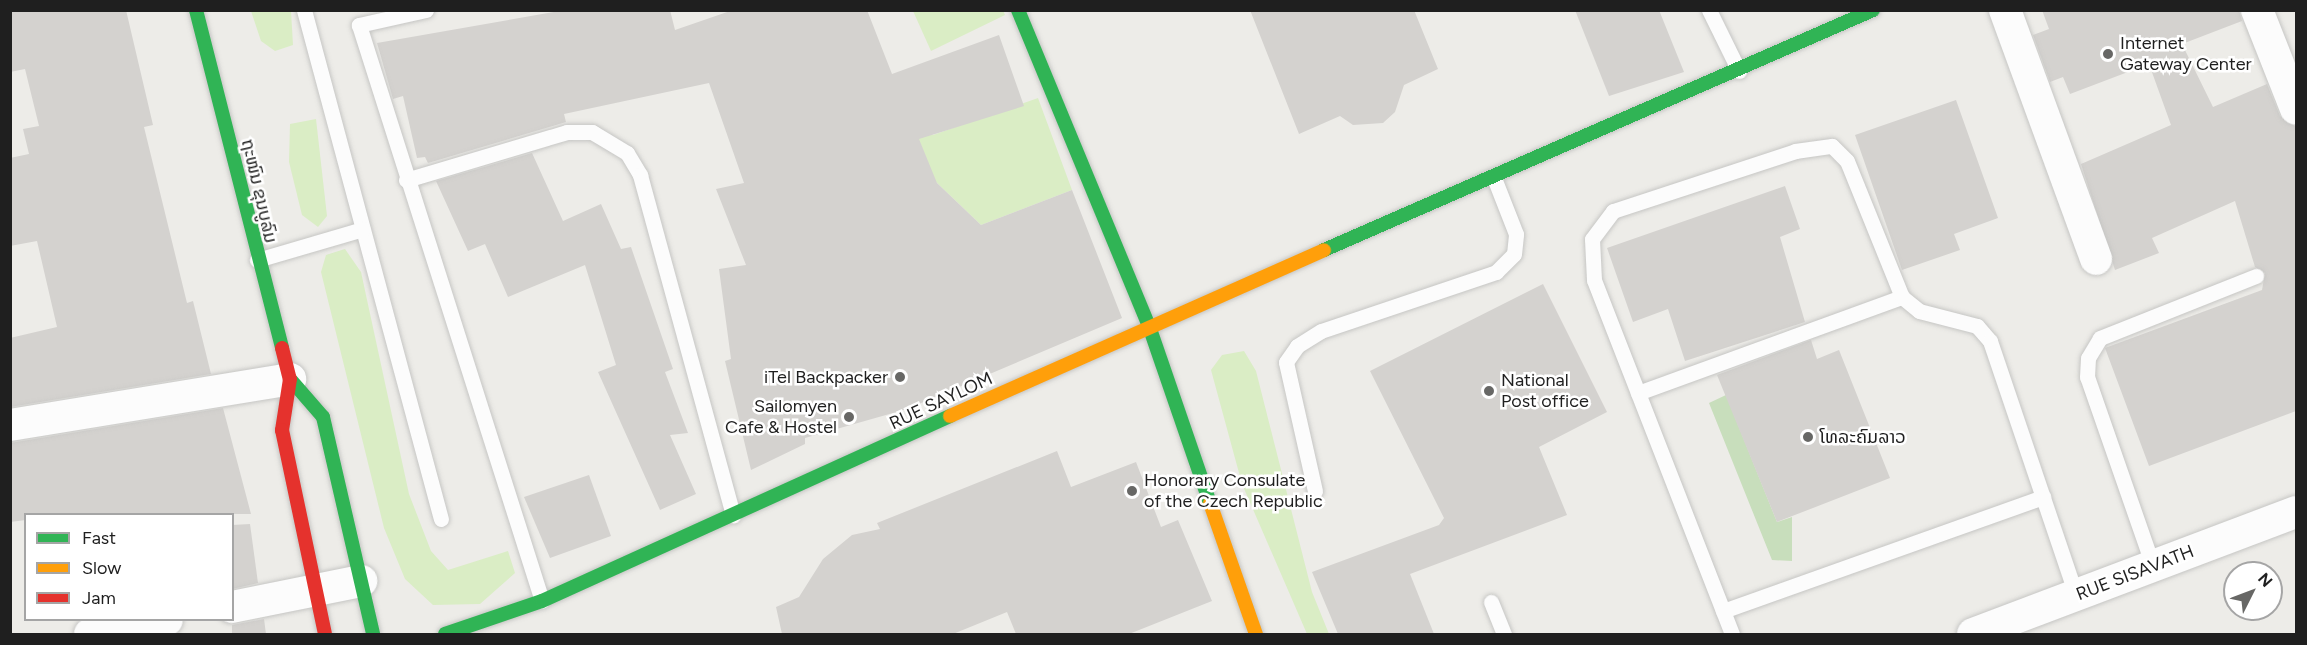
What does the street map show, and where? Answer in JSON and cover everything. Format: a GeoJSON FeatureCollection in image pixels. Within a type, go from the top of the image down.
{"type":"FeatureCollection","features":[{"type":"Feature","properties":{"kind":"street","name":"ຖະໜົນ ຂຸນບູລົມ"},"geometry":{"type":"LineString","coordinates":[[196,10],[257,260],[290,379],[282,430],[325,634]]}},
{"type":"Feature","properties":{"kind":"street"},"geometry":{"type":"LineString","coordinates":[[1018,10],[1149,326],[1256,634]]}},
{"type":"Feature","properties":{"kind":"street","name":"RUE SAYLOM"},"geometry":{"type":"LineString","coordinates":[[445,634],[542,601],[1149,326],[1494,178],[1873,10]]}},
{"type":"Feature","properties":{"kind":"street"},"geometry":{"type":"LineString","coordinates":[[2005,10],[2096,260]]}},
{"type":"Feature","properties":{"kind":"street"},"geometry":{"type":"LineString","coordinates":[[2257,10],[2296,109]]}},
{"type":"Feature","properties":{"kind":"street","name":"ຖະໜົນ ຂຸນບູລົມ"},"geometry":{"type":"LineString","coordinates":[[290,379],[322,417],[373,634]]}},
{"type":"Feature","properties":{"kind":"street"},"geometry":{"type":"LineString","coordinates":[[10,425],[290,379]]}},
{"type":"Feature","properties":{"kind":"street","name":"RUE SISAVATH"},"geometry":{"type":"LineString","coordinates":[[1973,634],[2296,512]]}},
{"type":"Feature","properties":{"kind":"street"},"geometry":{"type":"LineString","coordinates":[[234,607],[361,581]]}},
{"type":"Feature","properties":{"kind":"street"},"geometry":{"type":"LineString","coordinates":[[90,634],[162,621]]}},
{"type":"Feature","properties":{"kind":"lane"},"geometry":{"type":"LineString","coordinates":[[304,10],[441,519]]}},
{"type":"Feature","properties":{"kind":"lane"},"geometry":{"type":"LineString","coordinates":[[426,10],[359,25],[406,180],[542,601]]}},
{"type":"Feature","properties":{"kind":"lane"},"geometry":{"type":"LineString","coordinates":[[1709,10],[1738,71]]}},
{"type":"Feature","properties":{"kind":"lane"},"geometry":{"type":"LineString","coordinates":[[406,180],[567,132],[592,132],[627,153],[640,175],[733,516]]}},
{"type":"Feature","properties":{"kind":"lane"},"geometry":{"type":"LineString","coordinates":[[1732,634],[1594,280],[1592,239],[1613,211],[1794,151],[1832,146],[1847,161],[1902,297],[1919,311],[1977,326],[1990,341],[2076,595]]}},
{"type":"Feature","properties":{"kind":"lane"},"geometry":{"type":"LineString","coordinates":[[1315,491],[1286,362],[1297,346],[1321,331],[1496,272],[1514,254],[1516,234],[1494,178]]}},
{"type":"Feature","properties":{"kind":"lane"},"geometry":{"type":"LineString","coordinates":[[257,260],[363,229]]}},
{"type":"Feature","properties":{"kind":"lane"},"geometry":{"type":"LineString","coordinates":[[2153,566],[2087,377],[2088,358],[2100,338],[2256,276]]}},
{"type":"Feature","properties":{"kind":"lane"},"geometry":{"type":"LineString","coordinates":[[1638,393],[1902,297]]}},
{"type":"Feature","properties":{"kind":"lane"},"geometry":{"type":"LineString","coordinates":[[1723,611],[2043,497]]}},
{"type":"Feature","properties":{"kind":"lane"},"geometry":{"type":"LineString","coordinates":[[1491,602],[1504,634]]}},
{"type":"Feature","properties":{"kind":"green space"},"geometry":{"type":"Polygon","coordinates":[[[1003,10],[1005,15],[931,51],[913,11],[1003,10]]]}},
{"type":"Feature","properties":{"kind":"green space"},"geometry":{"type":"Polygon","coordinates":[[[251,11],[291,11],[293,45],[275,51],[261,41],[251,11]]]}},
{"type":"Feature","properties":{"kind":"green space"},"geometry":{"type":"Polygon","coordinates":[[[1038,98],[1072,190],[981,225],[935,181],[910,117],[933,135],[1038,98]]]}},
{"type":"Feature","properties":{"kind":"green space"},"geometry":{"type":"Polygon","coordinates":[[[316,119],[327,216],[318,227],[302,215],[289,162],[290,124],[316,119]]]}},
{"type":"Feature","properties":{"kind":"green space"},"geometry":{"type":"Polygon","coordinates":[[[345,249],[361,272],[409,494],[431,551],[448,570],[508,551],[515,573],[480,604],[433,605],[405,579],[384,528],[321,272],[326,255],[345,249]]]}},
{"type":"Feature","properties":{"kind":"green space"},"geometry":{"type":"Polygon","coordinates":[[[1244,351],[1256,371],[1312,592],[1329,634],[1307,634],[1242,484],[1211,370],[1222,355],[1244,351]]]}},
{"type":"Feature","properties":{"kind":"green space"},"geometry":{"type":"Polygon","coordinates":[[[1726,395],[1777,522],[1792,517],[1792,561],[1772,560],[1709,403],[1726,395]]]}},
{"type":"Feature","properties":{"kind":"building"},"geometry":{"type":"Polygon","coordinates":[[[10,10],[126,10],[153,125],[144,127],[187,303],[193,301],[211,374],[10,407],[10,338],[57,327],[37,241],[10,246],[10,158],[29,154],[23,129],[39,126],[25,69],[10,72],[10,10]]]}},
{"type":"Feature","properties":{"kind":"building"},"geometry":{"type":"Polygon","coordinates":[[[565,10],[670,10],[675,30],[733,10],[867,10],[892,74],[999,35],[1024,106],[919,139],[937,183],[981,225],[1072,190],[1122,318],[907,409],[805,438],[805,444],[751,470],[725,361],[731,359],[719,269],[746,265],[716,189],[744,183],[709,83],[564,114],[566,122],[428,163],[425,157],[417,158],[403,96],[393,99],[377,43],[565,10]]]}},
{"type":"Feature","properties":{"kind":"building"},"geometry":{"type":"Polygon","coordinates":[[[1250,10],[1414,10],[1438,69],[1404,85],[1395,112],[1383,123],[1353,125],[1340,116],[1299,134],[1250,10]]]}},
{"type":"Feature","properties":{"kind":"building"},"geometry":{"type":"Polygon","coordinates":[[[1575,10],[1659,10],[1684,72],[1609,96],[1575,10]]]}},
{"type":"Feature","properties":{"kind":"building"},"geometry":{"type":"Polygon","coordinates":[[[2042,10],[2239,10],[2242,21],[2182,44],[2213,107],[2267,84],[2280,116],[2296,127],[2296,411],[2149,466],[2105,348],[2262,290],[2265,273],[2255,267],[2235,201],[2152,238],[2159,253],[2115,270],[2081,164],[2171,125],[2149,64],[2070,94],[2063,77],[2050,82],[2033,35],[2049,29],[2042,10]]]}},
{"type":"Feature","properties":{"kind":"building"},"geometry":{"type":"Polygon","coordinates":[[[1956,100],[1998,218],[1954,234],[1960,250],[1902,270],[1855,135],[1956,100]]]}},
{"type":"Feature","properties":{"kind":"building"},"geometry":{"type":"Polygon","coordinates":[[[532,153],[563,221],[601,204],[621,249],[631,247],[673,369],[665,372],[688,433],[670,435],[696,494],[660,510],[598,372],[616,365],[585,265],[508,297],[485,244],[468,251],[436,181],[532,153]]]}},
{"type":"Feature","properties":{"kind":"building"},"geometry":{"type":"Polygon","coordinates":[[[1785,186],[1800,229],[1780,237],[1805,322],[1685,361],[1668,309],[1633,322],[1607,248],[1785,186]]]}},
{"type":"Feature","properties":{"kind":"building","name":"National Post office"},"geometry":{"type":"Polygon","coordinates":[[[1543,284],[1607,412],[1539,447],[1567,515],[1410,574],[1434,634],[1338,634],[1312,572],[1439,525],[1444,518],[1370,371],[1543,284]]]}},
{"type":"Feature","properties":{"kind":"building","name":"ໂທລະຄົມລາວ"},"geometry":{"type":"Polygon","coordinates":[[[1811,340],[1817,359],[1839,350],[1890,478],[1777,522],[1717,375],[1811,340]]]}},
{"type":"Feature","properties":{"kind":"building"},"geometry":{"type":"Polygon","coordinates":[[[223,408],[251,514],[24,513],[24,520],[10,522],[10,443],[223,408]]]}},
{"type":"Feature","properties":{"kind":"building"},"geometry":{"type":"Polygon","coordinates":[[[1057,451],[1071,487],[1136,462],[1161,527],[1178,520],[1212,601],[1129,634],[1016,634],[1007,612],[953,634],[782,634],[776,607],[799,597],[823,559],[852,535],[880,529],[877,523],[1057,451]]]}},
{"type":"Feature","properties":{"kind":"building"},"geometry":{"type":"Polygon","coordinates":[[[589,475],[611,536],[550,558],[524,497],[589,475]]]}},
{"type":"Feature","properties":{"kind":"building"},"geometry":{"type":"Polygon","coordinates":[[[250,524],[258,583],[234,589],[234,525],[250,524]]]}},
{"type":"Feature","properties":{"kind":"building"},"geometry":{"type":"Polygon","coordinates":[[[264,619],[266,634],[232,634],[232,625],[264,619]]]}},
{"type":"Feature","properties":{"kind":"traffic: fast"},"geometry":{"type":"LineString","coordinates":[[196,10],[282,348]]}},
{"type":"Feature","properties":{"kind":"traffic: fast"},"geometry":{"type":"LineString","coordinates":[[1018,10],[1149,326],[1210,503]]}},
{"type":"Feature","properties":{"kind":"traffic: fast"},"geometry":{"type":"LineString","coordinates":[[1324,250],[1873,10]]}},
{"type":"Feature","properties":{"kind":"traffic: fast"},"geometry":{"type":"LineString","coordinates":[[290,379],[323,417],[373,634]]}},
{"type":"Feature","properties":{"kind":"traffic: fast"},"geometry":{"type":"LineString","coordinates":[[445,634],[542,601],[950,416]]}},
{"type":"Feature","properties":{"kind":"traffic: slow"},"geometry":{"type":"LineString","coordinates":[[950,416],[1324,250]]}},
{"type":"Feature","properties":{"kind":"traffic: slow"},"geometry":{"type":"LineString","coordinates":[[1210,503],[1256,634]]}},
{"type":"Feature","properties":{"kind":"traffic: jam"},"geometry":{"type":"LineString","coordinates":[[282,348],[290,379],[282,430],[325,634]]}},
{"type":"Feature","properties":{"kind":"place","name":"Internet Gateway Center"},"geometry":{"type":"Point","coordinates":[2108,54]}},
{"type":"Feature","properties":{"kind":"place","name":"iTel Backpacker"},"geometry":{"type":"Point","coordinates":[900,377]}},
{"type":"Feature","properties":{"kind":"place","name":"National Post office"},"geometry":{"type":"Point","coordinates":[1489,391]}},
{"type":"Feature","properties":{"kind":"place","name":"Sailomyen Cafe & Hostel"},"geometry":{"type":"Point","coordinates":[849,417]}},
{"type":"Feature","properties":{"kind":"place","name":"ໂທລະຄົມລາວ"},"geometry":{"type":"Point","coordinates":[1808,437]}},
{"type":"Feature","properties":{"kind":"place","name":"Honorary Consulate of the Czech Republic"},"geometry":{"type":"Point","coordinates":[1132,491]}}]}
